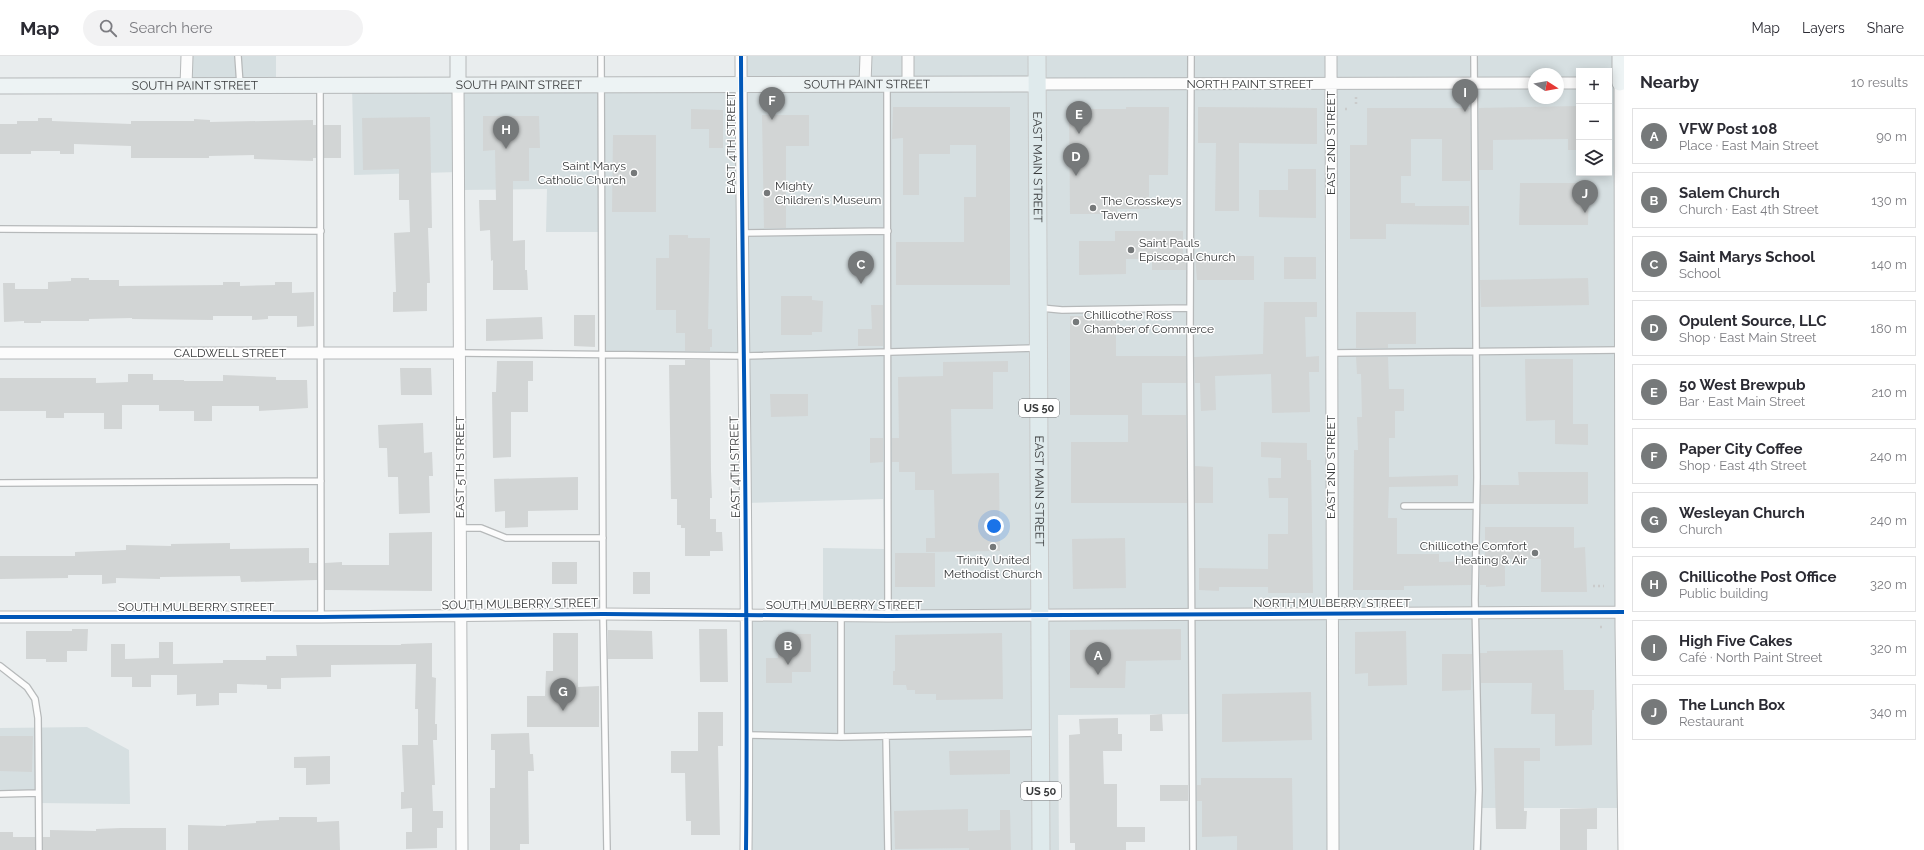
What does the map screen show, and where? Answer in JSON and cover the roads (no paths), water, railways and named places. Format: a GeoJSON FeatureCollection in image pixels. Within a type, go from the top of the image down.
{"type":"FeatureCollection","features":[{"type":"Feature","properties":{"kind":"main road"},"geometry":{"type":"LineString","coordinates":[[458,56],[458,85]]}},
{"type":"Feature","properties":{"kind":"main road","name":"US 50"},"geometry":{"type":"LineString","coordinates":[[1037,56],[1037,84]]}},
{"type":"Feature","properties":{"kind":"main road"},"geometry":{"type":"LineString","coordinates":[[1619,83],[1620,56]]}},
{"type":"Feature","properties":{"kind":"main road","name":"SOUTH PAINT STREET"},"geometry":{"type":"LineString","coordinates":[[0,86],[1037,84]]}},
{"type":"Feature","properties":{"kind":"main road","name":"EAST MAIN STREET"},"geometry":{"type":"LineString","coordinates":[[1037,84],[1042,850]]}},
{"type":"Feature","properties":{"kind":"street"},"geometry":{"type":"LineString","coordinates":[[186,86],[187,56]]}},
{"type":"Feature","properties":{"kind":"street","name":"EAST 4TH STREET"},"geometry":{"type":"LineString","coordinates":[[741,56],[747,735],[746,850]]}},
{"type":"Feature","properties":{"kind":"street"},"geometry":{"type":"LineString","coordinates":[[865,84],[866,56]]}},
{"type":"Feature","properties":{"kind":"street"},"geometry":{"type":"LineString","coordinates":[[908,56],[908,84]]}},
{"type":"Feature","properties":{"kind":"street","name":"EAST 2ND STREET"},"geometry":{"type":"LineString","coordinates":[[1331,56],[1333,850]]}},
{"type":"Feature","properties":{"kind":"street","name":"NORTH PAINT STREET"},"geometry":{"type":"LineString","coordinates":[[1037,84],[1528,83]]}},
{"type":"Feature","properties":{"kind":"street"},"geometry":{"type":"LineString","coordinates":[[1564,83],[1576,83]]}},
{"type":"Feature","properties":{"kind":"street"},"geometry":{"type":"LineString","coordinates":[[1619,83],[1622,232],[1624,850]]}},
{"type":"Feature","properties":{"kind":"street","name":"EAST 5TH STREET"},"geometry":{"type":"LineString","coordinates":[[458,85],[462,850]]}},
{"type":"Feature","properties":{"kind":"street","name":"CALDWELL STREET"},"geometry":{"type":"LineString","coordinates":[[0,353],[460,353]]}},
{"type":"Feature","properties":{"kind":"street","name":"NORTH MULBERRY STREET"},"geometry":{"type":"LineString","coordinates":[[1040,614],[1475,614],[1623,612]]}},
{"type":"Feature","properties":{"kind":"street","name":"SOUTH MULBERRY STREET"},"geometry":{"type":"LineString","coordinates":[[0,617],[321,617],[603,614],[888,616],[1040,614]]}},
{"type":"Feature","properties":{"kind":"lane"},"geometry":{"type":"LineString","coordinates":[[238,56],[240,86]]}},
{"type":"Feature","properties":{"kind":"lane"},"geometry":{"type":"LineString","coordinates":[[601,56],[603,614],[607,850]]}},
{"type":"Feature","properties":{"kind":"lane"},"geometry":{"type":"LineString","coordinates":[[1191,56],[1190,308],[1193,850]]}},
{"type":"Feature","properties":{"kind":"lane"},"geometry":{"type":"LineString","coordinates":[[1474,56],[1477,477],[1475,614],[1478,790],[1477,850]]}},
{"type":"Feature","properties":{"kind":"lane"},"geometry":{"type":"LineString","coordinates":[[887,84],[888,616]]}},
{"type":"Feature","properties":{"kind":"lane"},"geometry":{"type":"LineString","coordinates":[[320,86],[321,617]]}},
{"type":"Feature","properties":{"kind":"lane"},"geometry":{"type":"LineString","coordinates":[[0,229],[320,230]]}},
{"type":"Feature","properties":{"kind":"lane"},"geometry":{"type":"LineString","coordinates":[[742,232],[888,231]]}},
{"type":"Feature","properties":{"kind":"lane"},"geometry":{"type":"LineString","coordinates":[[1038,308],[1062,310],[1190,308]]}},
{"type":"Feature","properties":{"kind":"lane"},"geometry":{"type":"LineString","coordinates":[[460,353],[744,356],[1039,348]]}},
{"type":"Feature","properties":{"kind":"lane"},"geometry":{"type":"LineString","coordinates":[[1331,353],[1476,350],[1622,356]]}},
{"type":"Feature","properties":{"kind":"lane"},"geometry":{"type":"LineString","coordinates":[[0,482],[321,481]]}},
{"type":"Feature","properties":{"kind":"lane"},"geometry":{"type":"LineString","coordinates":[[1404,506],[1476,506]]}},
{"type":"Feature","properties":{"kind":"lane"},"geometry":{"type":"LineString","coordinates":[[460,528],[481,528],[506,538],[603,538]]}},
{"type":"Feature","properties":{"kind":"lane"},"geometry":{"type":"LineString","coordinates":[[841,615],[841,737]]}},
{"type":"Feature","properties":{"kind":"lane"},"geometry":{"type":"LineString","coordinates":[[0,666],[27,687],[35,699],[38,718],[39,850]]}},
{"type":"Feature","properties":{"kind":"lane"},"geometry":{"type":"LineString","coordinates":[[747,735],[841,737],[1041,733]]}},
{"type":"Feature","properties":{"kind":"lane"},"geometry":{"type":"LineString","coordinates":[[886,736],[888,850]]}},
{"type":"Feature","properties":{"kind":"lane"},"geometry":{"type":"LineString","coordinates":[[0,794],[38,793]]}},
{"type":"Feature","properties":{"kind":"place","name":"High Five Cakes"},"geometry":{"type":"Point","coordinates":[1465,112]}},
{"type":"Feature","properties":{"kind":"place","name":"Paper City Coffee"},"geometry":{"type":"Point","coordinates":[772,120]}},
{"type":"Feature","properties":{"kind":"place","name":"50 West Brewpub"},"geometry":{"type":"Point","coordinates":[1079,134]}},
{"type":"Feature","properties":{"kind":"place","name":"Chillicothe Post Office"},"geometry":{"type":"Point","coordinates":[506,149]}},
{"type":"Feature","properties":{"kind":"place","name":"Saint Marys Catholic Church"},"geometry":{"type":"Point","coordinates":[634,173]}},
{"type":"Feature","properties":{"kind":"place","name":"Opulent Source, LLC"},"geometry":{"type":"Point","coordinates":[1076,176]}},
{"type":"Feature","properties":{"kind":"place","name":"Mighty Children's Museum"},"geometry":{"type":"Point","coordinates":[767,193]}},
{"type":"Feature","properties":{"kind":"place","name":"The Crosskeys Tavern"},"geometry":{"type":"Point","coordinates":[1093,208]}},
{"type":"Feature","properties":{"kind":"place","name":"The Lunch Box"},"geometry":{"type":"Point","coordinates":[1585,213]}},
{"type":"Feature","properties":{"kind":"place","name":"Saint Pauls Episcopal Church"},"geometry":{"type":"Point","coordinates":[1131,250]}},
{"type":"Feature","properties":{"kind":"place","name":"Saint Marys School"},"geometry":{"type":"Point","coordinates":[861,284]}},
{"type":"Feature","properties":{"kind":"place","name":"Chillicothe Ross Chamber of Commerce"},"geometry":{"type":"Point","coordinates":[1076,322]}},
{"type":"Feature","properties":{"kind":"place","name":"Trinity United Methodist Church"},"geometry":{"type":"Point","coordinates":[993,547]}},
{"type":"Feature","properties":{"kind":"place","name":"Chillicothe Comfort Heating & Air"},"geometry":{"type":"Point","coordinates":[1535,553]}},
{"type":"Feature","properties":{"kind":"place","name":"Salem Church"},"geometry":{"type":"Point","coordinates":[788,665]}},
{"type":"Feature","properties":{"kind":"place","name":"VFW Post 108"},"geometry":{"type":"Point","coordinates":[1098,675]}},
{"type":"Feature","properties":{"kind":"place","name":"Wesleyan Church"},"geometry":{"type":"Point","coordinates":[563,711]}}]}
